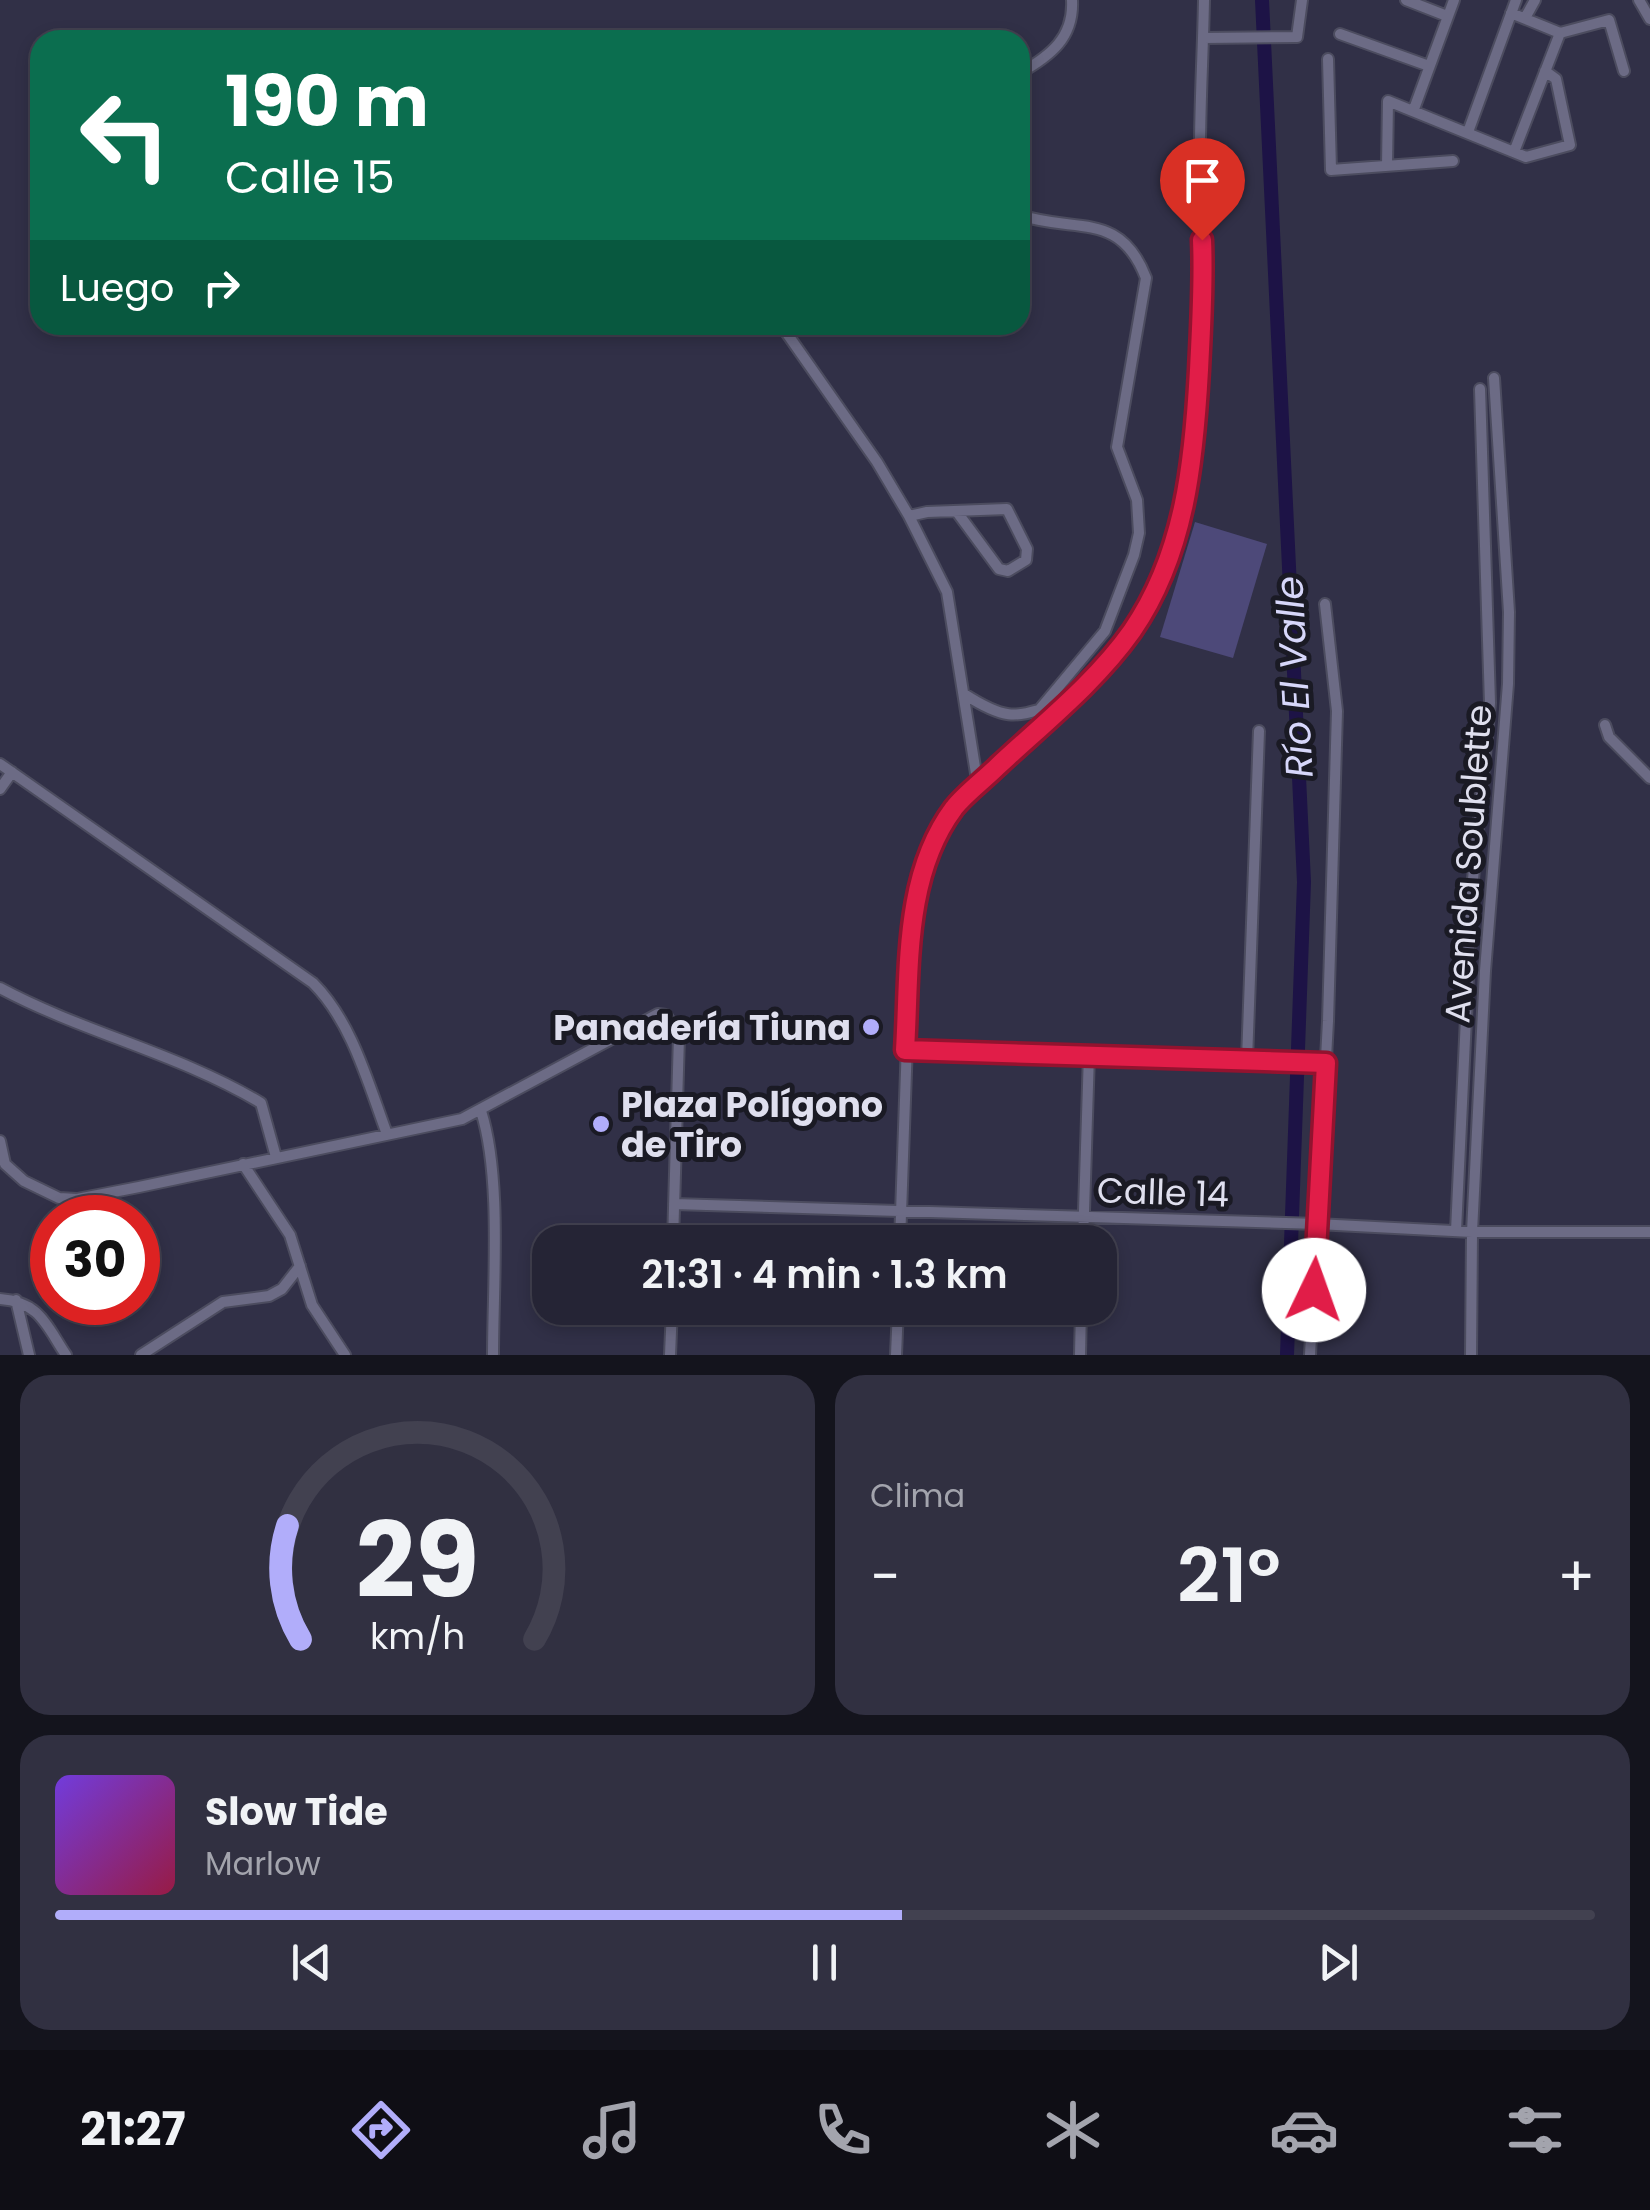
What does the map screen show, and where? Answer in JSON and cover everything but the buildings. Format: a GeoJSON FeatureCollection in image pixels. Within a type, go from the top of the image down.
{"type":"FeatureCollection","features":[{"type":"Feature","properties":{"kind":"street"},"geometry":{"type":"LineString","coordinates":[[1030,67],[1060,44],[1070,23],[1072,0]]}},
{"type":"Feature","properties":{"kind":"street"},"geometry":{"type":"LineString","coordinates":[[901,1225],[911,929],[919,887],[935,840],[955,808],[1066,702],[1131,632],[1160,580],[1183,514],[1196,443],[1203,293],[1200,174],[1204,0]]}},
{"type":"Feature","properties":{"kind":"street"},"geometry":{"type":"LineString","coordinates":[[1204,38],[1297,37],[1302,0]]}},
{"type":"Feature","properties":{"kind":"street"},"geometry":{"type":"LineString","coordinates":[[1406,0],[1447,16]]}},
{"type":"Feature","properties":{"kind":"street"},"geometry":{"type":"LineString","coordinates":[[1414,109],[1454,0]]}},
{"type":"Feature","properties":{"kind":"street"},"geometry":{"type":"LineString","coordinates":[[1468,132],[1516,0]]}},
{"type":"Feature","properties":{"kind":"street"},"geometry":{"type":"LineString","coordinates":[[1524,18],[1535,0]]}},
{"type":"Feature","properties":{"kind":"street"},"geometry":{"type":"LineString","coordinates":[[1639,0],[1650,19]]}},
{"type":"Feature","properties":{"kind":"street"},"geometry":{"type":"LineString","coordinates":[[1511,13],[1560,33],[1609,20],[1624,71]]}},
{"type":"Feature","properties":{"kind":"street"},"geometry":{"type":"LineString","coordinates":[[1514,152],[1560,33]]}},
{"type":"Feature","properties":{"kind":"street"},"geometry":{"type":"LineString","coordinates":[[1340,34],[1429,66]]}},
{"type":"Feature","properties":{"kind":"street"},"geometry":{"type":"LineString","coordinates":[[1328,59],[1331,170],[1454,161]]}},
{"type":"Feature","properties":{"kind":"street"},"geometry":{"type":"LineString","coordinates":[[1387,166],[1388,100],[1526,157],[1570,145],[1556,79],[1545,71]]}},
{"type":"Feature","properties":{"kind":"street"},"geometry":{"type":"LineString","coordinates":[[1030,217],[1100,229],[1124,241],[1137,254],[1146,278],[1117,447],[1137,500],[1140,532],[1104,631],[1040,709]]}},
{"type":"Feature","properties":{"kind":"street"},"geometry":{"type":"LineString","coordinates":[[788,335],[868,447],[947,592],[978,786]]}},
{"type":"Feature","properties":{"kind":"street","name":"Avenida Soublette"},"geometry":{"type":"LineString","coordinates":[[1471,1355],[1472,1232],[1485,971],[1508,684],[1508,612],[1494,378]]}},
{"type":"Feature","properties":{"kind":"street"},"geometry":{"type":"LineString","coordinates":[[1456,1231],[1472,890],[1490,703],[1480,389]]}},
{"type":"Feature","properties":{"kind":"street"},"geometry":{"type":"LineString","coordinates":[[909,516],[927,512],[1007,509],[1027,549],[1026,560],[1008,571],[999,569],[957,512]]}},
{"type":"Feature","properties":{"kind":"street"},"geometry":{"type":"LineString","coordinates":[[1310,1355],[1337,711],[1325,604]]}},
{"type":"Feature","properties":{"kind":"street"},"geometry":{"type":"LineString","coordinates":[[964,694],[987,708],[1016,717],[1066,702]]}},
{"type":"Feature","properties":{"kind":"street"},"geometry":{"type":"LineString","coordinates":[[1605,724],[1609,737],[1650,778]]}},
{"type":"Feature","properties":{"kind":"street"},"geometry":{"type":"LineString","coordinates":[[1248,1060],[1259,731]]}},
{"type":"Feature","properties":{"kind":"street"},"geometry":{"type":"LineString","coordinates":[[0,764],[313,983],[328,998],[360,1061],[387,1134]]}},
{"type":"Feature","properties":{"kind":"street"},"geometry":{"type":"LineString","coordinates":[[0,789],[12,772]]}},
{"type":"Feature","properties":{"kind":"street"},"geometry":{"type":"LineString","coordinates":[[0,988],[39,1009],[168,1058],[248,1095],[261,1104],[276,1157]]}},
{"type":"Feature","properties":{"kind":"street"},"geometry":{"type":"LineString","coordinates":[[0,1142],[5,1164],[24,1180],[59,1198],[92,1196],[446,1124],[481,1112],[658,1014],[672,1020],[679,1036],[673,1225]]}},
{"type":"Feature","properties":{"kind":"street"},"geometry":{"type":"LineString","coordinates":[[905,1050],[1325,1063]]}},
{"type":"Feature","properties":{"kind":"street"},"geometry":{"type":"LineString","coordinates":[[1084,1225],[1089,1054]]}},
{"type":"Feature","properties":{"kind":"street"},"geometry":{"type":"LineString","coordinates":[[481,1112],[488,1135],[492,1202],[492,1355]]}},
{"type":"Feature","properties":{"kind":"street"},"geometry":{"type":"LineString","coordinates":[[243,1164],[290,1235],[312,1306],[346,1355]]}},
{"type":"Feature","properties":{"kind":"street","name":"Calle 14"},"geometry":{"type":"LineString","coordinates":[[674,1204],[1472,1232],[1650,1232]]}},
{"type":"Feature","properties":{"kind":"street"},"geometry":{"type":"LineString","coordinates":[[141,1355],[222,1302],[269,1296],[282,1290],[300,1266]]}},
{"type":"Feature","properties":{"kind":"street"},"geometry":{"type":"LineString","coordinates":[[0,1299],[16,1300],[37,1310],[66,1355]]}},
{"type":"Feature","properties":{"kind":"street"},"geometry":{"type":"LineString","coordinates":[[16,1300],[30,1355]]}},
{"type":"Feature","properties":{"kind":"street"},"geometry":{"type":"LineString","coordinates":[[670,1355],[671,1325]]}},
{"type":"Feature","properties":{"kind":"street"},"geometry":{"type":"LineString","coordinates":[[896,1355],[897,1325]]}},
{"type":"Feature","properties":{"kind":"street"},"geometry":{"type":"LineString","coordinates":[[1080,1355],[1081,1325]]}},
{"type":"Feature","properties":{"kind":"shaded area"},"geometry":{"type":"Polygon","coordinates":[[[1195,522],[1267,544],[1233,658],[1160,637],[1195,522]]]}},
{"type":"Feature","properties":{"kind":"waterway","name":"Río El Valle"},"geometry":{"type":"LineString","coordinates":[[1262,0],[1304,882],[1287,1355]]}},
{"type":"Feature","properties":{"kind":"place","name":"Panadería Tiuna"},"geometry":{"type":"Point","coordinates":[871,1027]}},
{"type":"Feature","properties":{"kind":"place","name":"Plaza Polígono de Tiro"},"geometry":{"type":"Point","coordinates":[601,1124]}},
{"type":"Feature","properties":{"kind":"route"},"geometry":{"type":"LineString","coordinates":[[1202,240],[1204,274],[1196,443],[1183,514],[1160,580],[1131,632],[1084,685],[955,808],[935,840],[919,887],[911,929],[905,1050],[1326,1063],[1314,1290]]}}]}
